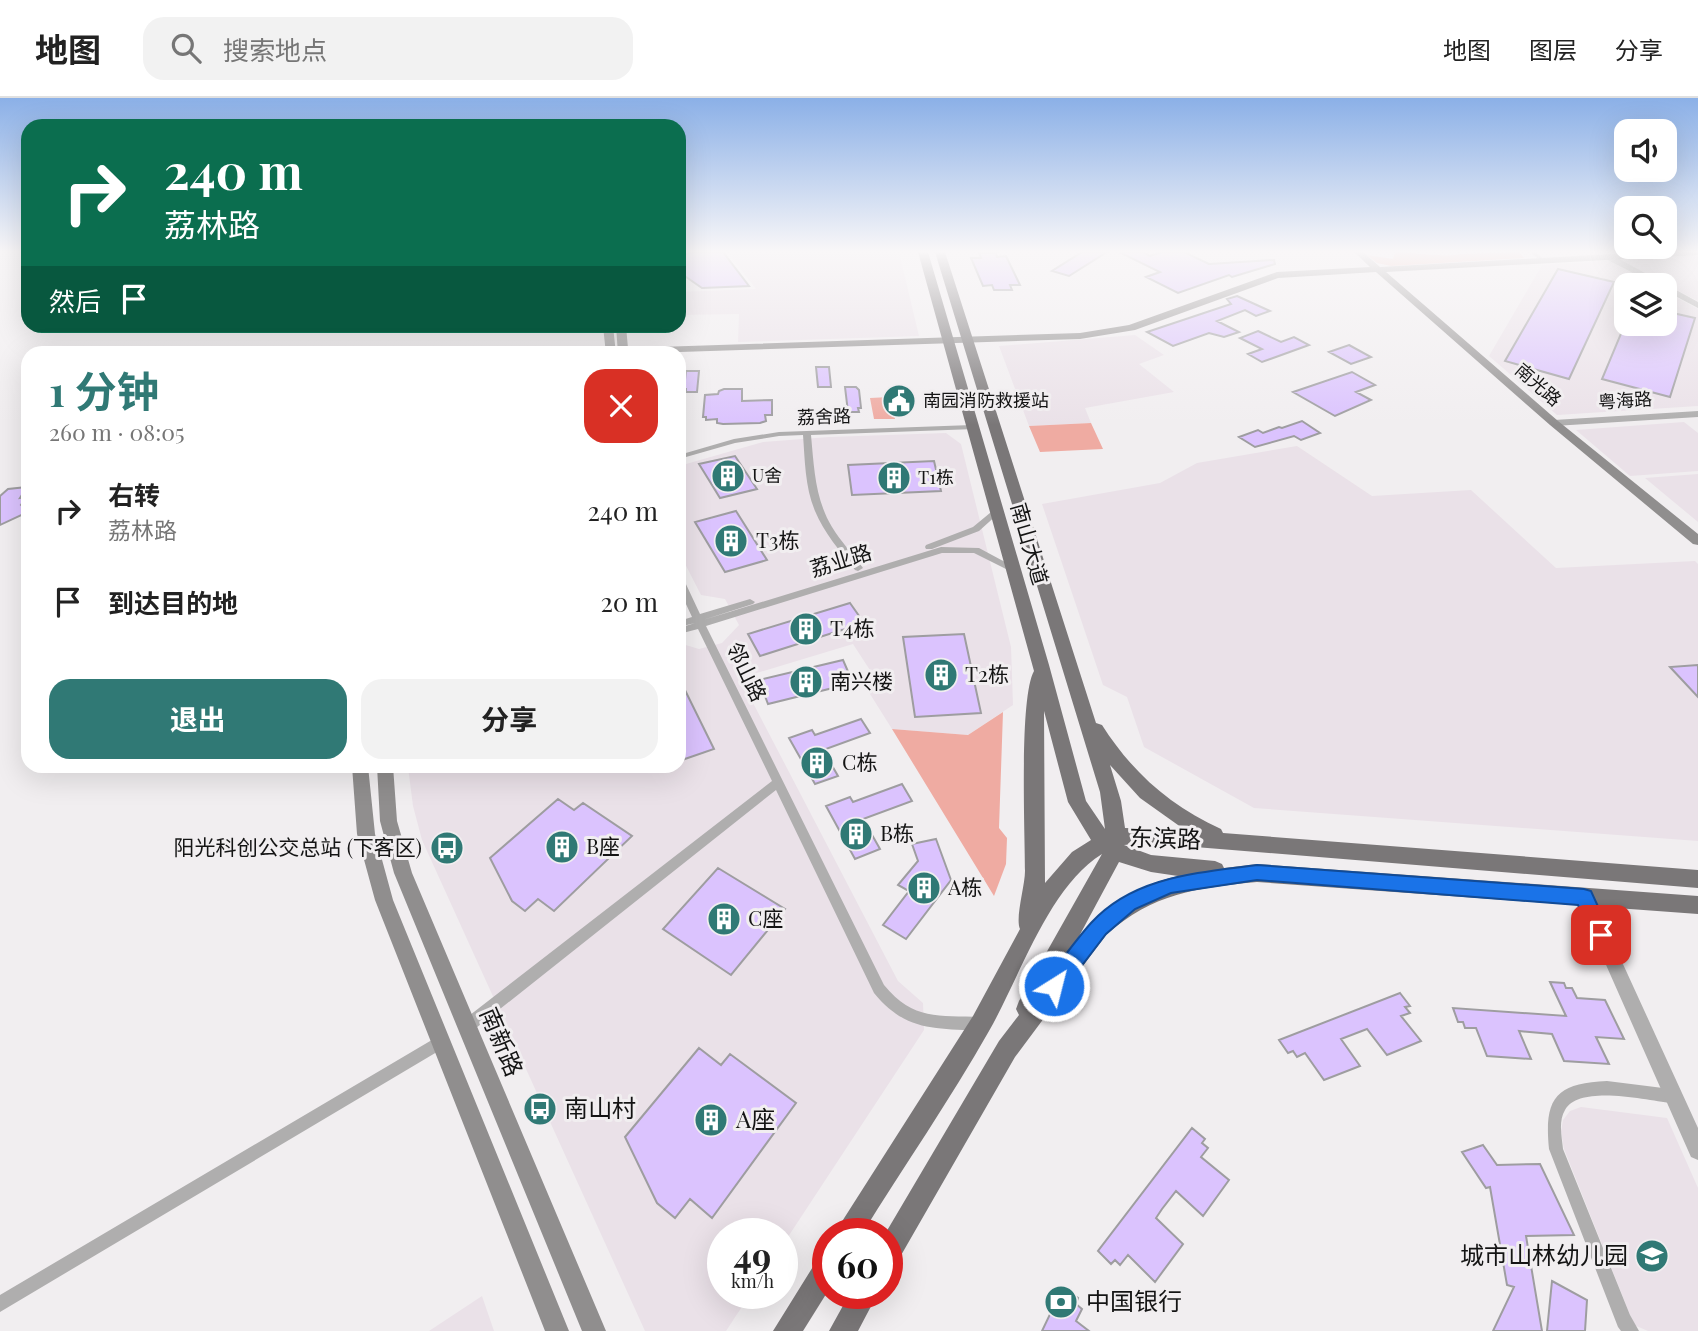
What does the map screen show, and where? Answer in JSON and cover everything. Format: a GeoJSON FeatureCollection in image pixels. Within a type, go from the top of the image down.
{"type":"FeatureCollection","features":[{"type":"Feature","properties":{"kind":"main road","name":"南山大道"},"geometry":{"type":"LineString","coordinates":[[941,310],[1041,665],[1072,788],[1084,816],[1111,844]]}},
{"type":"Feature","properties":{"kind":"main road","name":"南山大道"},"geometry":{"type":"LineString","coordinates":[[958,310],[1109,792],[1111,844]]}},
{"type":"Feature","properties":{"kind":"main road"},"geometry":{"type":"LineString","coordinates":[[686,350],[1080,336],[1115,331],[1177,310]]}},
{"type":"Feature","properties":{"kind":"main road","name":"南光路"},"geometry":{"type":"LineString","coordinates":[[1424,310],[1554,423],[1698,541]]}},
{"type":"Feature","properties":{"kind":"main road"},"geometry":{"type":"LineString","coordinates":[[1017,959],[1035,889],[1035,717],[1041,665]]}},
{"type":"Feature","properties":{"kind":"main road"},"geometry":{"type":"LineString","coordinates":[[1080,699],[1112,755],[1147,794],[1193,826],[1244,844]]}},
{"type":"Feature","properties":{"kind":"main road"},"geometry":{"type":"LineString","coordinates":[[360,773],[361,817],[373,868],[557,1331]]}},
{"type":"Feature","properties":{"kind":"main road","name":"南新路"},"geometry":{"type":"LineString","coordinates":[[386,773],[385,802],[394,846],[466,1027],[594,1331]]}},
{"type":"Feature","properties":{"kind":"main road","name":"东滨路"},"geometry":{"type":"LineString","coordinates":[[858,1218],[981,1024],[1057,881],[1079,858],[1111,844],[1134,835],[1698,879]]}},
{"type":"Feature","properties":{"kind":"main road"},"geometry":{"type":"LineString","coordinates":[[1007,1049],[1111,844],[1134,860],[1158,866],[1257,873]]}},
{"type":"Feature","properties":{"kind":"main road","name":"东滨路"},"geometry":{"type":"LineString","coordinates":[[903,1228],[1007,1049],[1084,945],[1112,915],[1128,903],[1169,885],[1257,873],[1698,905]]}},
{"type":"Feature","properties":{"kind":"main road"},"geometry":{"type":"LineString","coordinates":[[787,1331],[812,1291]]}},
{"type":"Feature","properties":{"kind":"main road"},"geometry":{"type":"LineString","coordinates":[[843,1331],[856,1309]]}},
{"type":"Feature","properties":{"kind":"street","name":"粤海路"},"geometry":{"type":"LineString","coordinates":[[1554,423],[1698,414]]}},
{"type":"Feature","properties":{"kind":"street","name":"荔舍路"},"geometry":{"type":"LineString","coordinates":[[686,455],[756,437],[972,426]]}},
{"type":"Feature","properties":{"kind":"street"},"geometry":{"type":"LineString","coordinates":[[807,433],[817,505],[829,530],[858,568]]}},
{"type":"Feature","properties":{"kind":"street","name":"荔业路"},"geometry":{"type":"LineString","coordinates":[[686,628],[858,568],[962,536],[985,523],[996,511]]}},
{"type":"Feature","properties":{"kind":"street","name":"荔业路"},"geometry":{"type":"LineString","coordinates":[[686,623],[941,550],[976,550],[1013,569]]}},
{"type":"Feature","properties":{"kind":"street","name":"邻山路"},"geometry":{"type":"LineString","coordinates":[[686,594],[889,1003],[897,1011],[917,1019],[981,1024]]}},
{"type":"Feature","properties":{"kind":"street"},"geometry":{"type":"LineString","coordinates":[[466,1027],[779,782]]}},
{"type":"Feature","properties":{"kind":"street"},"geometry":{"type":"LineString","coordinates":[[1584,897],[1671,1096],[1698,1150]]}},
{"type":"Feature","properties":{"kind":"street"},"geometry":{"type":"LineString","coordinates":[[0,1304],[442,1041]]}},
{"type":"Feature","properties":{"kind":"street"},"geometry":{"type":"LineString","coordinates":[[1631,1331],[1624,1321],[1556,1149],[1552,1119],[1564,1096],[1579,1090],[1671,1096]]}},
{"type":"Feature","properties":{"kind":"shaded area"},"geometry":{"type":"Polygon","coordinates":[[[686,310],[913,310],[919,336],[738,342],[739,314],[686,315],[686,310]]]}},
{"type":"Feature","properties":{"kind":"shaded area"},"geometry":{"type":"Polygon","coordinates":[[[1516,310],[1614,310],[1614,336],[1677,336],[1677,310],[1698,310],[1698,406],[1557,415],[1489,356],[1516,310]]]}},
{"type":"Feature","properties":{"kind":"shaded area"},"geometry":{"type":"Polygon","coordinates":[[[1135,335],[1164,355],[1139,364],[1174,392],[1085,408],[1091,423],[1029,426],[999,346],[1135,335]]]}},
{"type":"Feature","properties":{"kind":"shaded area"},"geometry":{"type":"Polygon","coordinates":[[[890,397],[895,419],[874,419],[870,398],[890,397]]]}},
{"type":"Feature","properties":{"kind":"shaded area"},"geometry":{"type":"Polygon","coordinates":[[[1684,422],[1698,433],[1698,471],[1630,476],[1576,430],[1684,422]]]}},
{"type":"Feature","properties":{"kind":"shaded area"},"geometry":{"type":"Polygon","coordinates":[[[1091,423],[1103,449],[1040,452],[1029,426],[1091,423]]]}},
{"type":"Feature","properties":{"kind":"shaded area"},"geometry":{"type":"Polygon","coordinates":[[[946,433],[961,444],[1011,647],[1013,705],[968,735],[892,729],[865,686],[877,681],[853,644],[740,678],[898,981],[923,1003],[924,1030],[798,1222],[798,1218],[707,1218],[707,1309],[740,1309],[726,1331],[645,1331],[422,840],[413,806],[409,773],[686,773],[686,645],[699,649],[722,643],[739,625],[725,599],[701,595],[686,566],[686,464],[763,442],[946,433]]]}},
{"type":"Feature","properties":{"kind":"shaded area"},"geometry":{"type":"Polygon","coordinates":[[[1297,446],[1372,496],[1471,490],[1556,568],[1695,561],[1698,564],[1698,841],[1254,808],[1144,747],[1127,697],[1103,685],[1042,504],[1160,483],[1197,463],[1297,446]]]}},
{"type":"Feature","properties":{"kind":"shaded area"},"geometry":{"type":"Polygon","coordinates":[[[1698,474],[1698,522],[1645,478],[1698,474]]]}},
{"type":"Feature","properties":{"kind":"shaded area"},"geometry":{"type":"Polygon","coordinates":[[[1003,712],[999,828],[1007,838],[1006,864],[994,896],[892,729],[968,735],[1003,712]]]}},
{"type":"Feature","properties":{"kind":"shaded area","name":"城市山林幼儿园"},"geometry":{"type":"Polygon","coordinates":[[[1581,1107],[1667,1118],[1698,1188],[1698,1331],[1648,1331],[1634,1325],[1564,1149],[1561,1132],[1563,1120],[1570,1111],[1581,1107]]]}},
{"type":"Feature","properties":{"kind":"shaded area"},"geometry":{"type":"Polygon","coordinates":[[[482,1296],[494,1331],[429,1331],[482,1296]]]}},
{"type":"Feature","properties":{"kind":"building"},"geometry":{"type":"Polygon","coordinates":[[[1214,310],[1267,310],[1270,311],[1256,316],[1245,310],[1217,321],[1239,332],[1224,337],[1209,333],[1173,346],[1147,332],[1214,310]]]}},
{"type":"Feature","properties":{"kind":"building"},"geometry":{"type":"Polygon","coordinates":[[[1535,310],[1601,310],[1569,379],[1505,361],[1535,310]]]}},
{"type":"Feature","properties":{"kind":"building"},"geometry":{"type":"Polygon","coordinates":[[[1677,314],[1695,318],[1670,397],[1602,379],[1620,336],[1677,336],[1677,314]]]}},
{"type":"Feature","properties":{"kind":"building"},"geometry":{"type":"Polygon","coordinates":[[[1258,331],[1281,342],[1294,337],[1309,345],[1262,362],[1248,354],[1262,349],[1240,338],[1258,331]]]}},
{"type":"Feature","properties":{"kind":"building"},"geometry":{"type":"Polygon","coordinates":[[[1349,345],[1371,357],[1351,364],[1329,352],[1349,345]]]}},
{"type":"Feature","properties":{"kind":"building"},"geometry":{"type":"Polygon","coordinates":[[[816,367],[829,367],[831,387],[818,387],[816,367]]]}},
{"type":"Feature","properties":{"kind":"building"},"geometry":{"type":"Polygon","coordinates":[[[686,371],[699,371],[697,392],[686,392],[686,371]]]}},
{"type":"Feature","properties":{"kind":"building"},"geometry":{"type":"Polygon","coordinates":[[[1352,372],[1375,385],[1356,392],[1371,400],[1335,416],[1293,392],[1352,372]]]}},
{"type":"Feature","properties":{"kind":"building"},"geometry":{"type":"Polygon","coordinates":[[[845,387],[856,387],[859,390],[859,412],[848,412],[845,387]]]}},
{"type":"Feature","properties":{"kind":"building"},"geometry":{"type":"Polygon","coordinates":[[[724,389],[742,389],[742,401],[772,400],[772,415],[765,415],[766,421],[760,423],[723,424],[717,423],[717,419],[706,420],[706,417],[703,417],[705,395],[718,394],[724,389]]]}},
{"type":"Feature","properties":{"kind":"building"},"geometry":{"type":"Polygon","coordinates":[[[1302,421],[1320,433],[1301,440],[1294,436],[1255,447],[1239,437],[1258,430],[1263,433],[1302,421]]]}},
{"type":"Feature","properties":{"kind":"building","name":"U舍"},"geometry":{"type":"Polygon","coordinates":[[[735,456],[757,489],[720,498],[699,464],[735,456]]]}},
{"type":"Feature","properties":{"kind":"building","name":"T1栋"},"geometry":{"type":"Polygon","coordinates":[[[934,461],[941,491],[852,495],[848,465],[934,461]]]}},
{"type":"Feature","properties":{"kind":"building"},"geometry":{"type":"Polygon","coordinates":[[[21,488],[21,515],[0,525],[0,496],[8,489],[21,488]]]}},
{"type":"Feature","properties":{"kind":"building","name":"T3栋"},"geometry":{"type":"Polygon","coordinates":[[[736,511],[767,560],[725,572],[695,522],[736,511]]]}},
{"type":"Feature","properties":{"kind":"building","name":"T4栋"},"geometry":{"type":"Polygon","coordinates":[[[850,603],[864,623],[760,656],[748,634],[850,603]]]}},
{"type":"Feature","properties":{"kind":"building","name":"T2栋"},"geometry":{"type":"Polygon","coordinates":[[[964,634],[981,713],[915,717],[903,637],[964,634]]]}},
{"type":"Feature","properties":{"kind":"building","name":"南兴楼"},"geometry":{"type":"Polygon","coordinates":[[[843,660],[853,683],[768,704],[759,680],[843,660]]]}},
{"type":"Feature","properties":{"kind":"building"},"geometry":{"type":"Polygon","coordinates":[[[1698,665],[1698,697],[1670,667],[1698,665]]]}},
{"type":"Feature","properties":{"kind":"building"},"geometry":{"type":"Polygon","coordinates":[[[686,692],[714,749],[686,759],[686,692]]]}},
{"type":"Feature","properties":{"kind":"building","name":"C栋"},"geometry":{"type":"Polygon","coordinates":[[[861,719],[870,733],[823,750],[838,776],[815,784],[789,738],[812,730],[815,735],[861,719]]]}},
{"type":"Feature","properties":{"kind":"building","name":"B栋"},"geometry":{"type":"Polygon","coordinates":[[[902,784],[912,801],[863,819],[880,849],[855,859],[826,806],[850,797],[853,802],[902,784]]]}},
{"type":"Feature","properties":{"kind":"building","name":"B座"},"geometry":{"type":"Polygon","coordinates":[[[558,799],[574,810],[583,803],[632,836],[554,911],[538,899],[525,911],[512,901],[490,858],[558,799]]]}},
{"type":"Feature","properties":{"kind":"building","name":"A栋"},"geometry":{"type":"Polygon","coordinates":[[[936,839],[951,880],[906,939],[883,925],[909,891],[898,885],[918,861],[912,844],[936,839]]]}},
{"type":"Feature","properties":{"kind":"building","name":"C座"},"geometry":{"type":"Polygon","coordinates":[[[718,868],[785,909],[731,975],[663,929],[718,868]]]}},
{"type":"Feature","properties":{"kind":"building"},"geometry":{"type":"Polygon","coordinates":[[[1550,982],[1564,983],[1566,988],[1572,988],[1577,998],[1605,1000],[1624,1039],[1596,1037],[1609,1064],[1564,1061],[1552,1034],[1519,1031],[1531,1059],[1487,1056],[1476,1028],[1465,1028],[1463,1022],[1458,1022],[1453,1008],[1566,1016],[1550,982]]]}},
{"type":"Feature","properties":{"kind":"building"},"geometry":{"type":"Polygon","coordinates":[[[1400,993],[1410,1006],[1405,1007],[1410,1013],[1401,1016],[1421,1041],[1387,1055],[1367,1029],[1341,1039],[1360,1066],[1324,1080],[1305,1053],[1297,1057],[1293,1051],[1288,1053],[1279,1040],[1400,993]]]}},
{"type":"Feature","properties":{"kind":"building","name":"A座"},"geometry":{"type":"Polygon","coordinates":[[[699,1048],[721,1065],[730,1054],[796,1103],[712,1218],[690,1199],[675,1218],[657,1203],[625,1137],[699,1048]]]}},
{"type":"Feature","properties":{"kind":"building"},"geometry":{"type":"Polygon","coordinates":[[[1192,1128],[1205,1139],[1202,1143],[1208,1148],[1201,1157],[1229,1180],[1203,1216],[1176,1191],[1162,1209],[1156,1218],[1183,1244],[1155,1282],[1128,1255],[1120,1265],[1115,1260],[1111,1264],[1098,1251],[1192,1128]]]}},
{"type":"Feature","properties":{"kind":"building"},"geometry":{"type":"Polygon","coordinates":[[[1483,1145],[1497,1165],[1540,1164],[1574,1235],[1526,1236],[1542,1331],[1493,1331],[1514,1287],[1507,1285],[1490,1187],[1486,1188],[1462,1152],[1483,1145]]]}},
{"type":"Feature","properties":{"kind":"building"},"geometry":{"type":"Polygon","coordinates":[[[1552,1281],[1587,1300],[1585,1331],[1547,1331],[1552,1281]]]}},
{"type":"Feature","properties":{"kind":"building"},"geometry":{"type":"Polygon","coordinates":[[[1063,1287],[1078,1298],[1076,1304],[1082,1309],[1076,1321],[1089,1331],[1042,1331],[1063,1287]]]}},
{"type":"Feature","properties":{"kind":"place","name":"南园消防救援站"},"geometry":{"type":"Point","coordinates":[899,401]}},
{"type":"Feature","properties":{"kind":"place","name":"U舍"},"geometry":{"type":"Point","coordinates":[728,476]}},
{"type":"Feature","properties":{"kind":"place","name":"T1栋"},"geometry":{"type":"Point","coordinates":[894,478]}},
{"type":"Feature","properties":{"kind":"place","name":"T3栋"},"geometry":{"type":"Point","coordinates":[731,541]}},
{"type":"Feature","properties":{"kind":"place","name":"T4栋"},"geometry":{"type":"Point","coordinates":[806,629]}},
{"type":"Feature","properties":{"kind":"place","name":"T2栋"},"geometry":{"type":"Point","coordinates":[941,675]}},
{"type":"Feature","properties":{"kind":"place","name":"南兴楼"},"geometry":{"type":"Point","coordinates":[806,682]}},
{"type":"Feature","properties":{"kind":"place","name":"C栋"},"geometry":{"type":"Point","coordinates":[817,763]}},
{"type":"Feature","properties":{"kind":"place","name":"B栋"},"geometry":{"type":"Point","coordinates":[856,834]}},
{"type":"Feature","properties":{"kind":"place","name":"B座"},"geometry":{"type":"Point","coordinates":[562,847]}},
{"type":"Feature","properties":{"kind":"place","name":"阳光科创公交总站 (下客区)"},"geometry":{"type":"Point","coordinates":[447,848]}},
{"type":"Feature","properties":{"kind":"place","name":"A栋"},"geometry":{"type":"Point","coordinates":[924,888]}},
{"type":"Feature","properties":{"kind":"place","name":"C座"},"geometry":{"type":"Point","coordinates":[724,919]}},
{"type":"Feature","properties":{"kind":"place","name":"南山村"},"geometry":{"type":"Point","coordinates":[540,1109]}},
{"type":"Feature","properties":{"kind":"place","name":"A座"},"geometry":{"type":"Point","coordinates":[711,1120]}},
{"type":"Feature","properties":{"kind":"place","name":"城市山林幼儿园"},"geometry":{"type":"Point","coordinates":[1652,1256]}},
{"type":"Feature","properties":{"kind":"place","name":"中国银行"},"geometry":{"type":"Point","coordinates":[1061,1302]}},
{"type":"Feature","properties":{"kind":"route"},"geometry":{"type":"LineString","coordinates":[[1054,986],[1099,928],[1128,903],[1169,885],[1257,873],[1584,897],[1601,935]]}}]}
